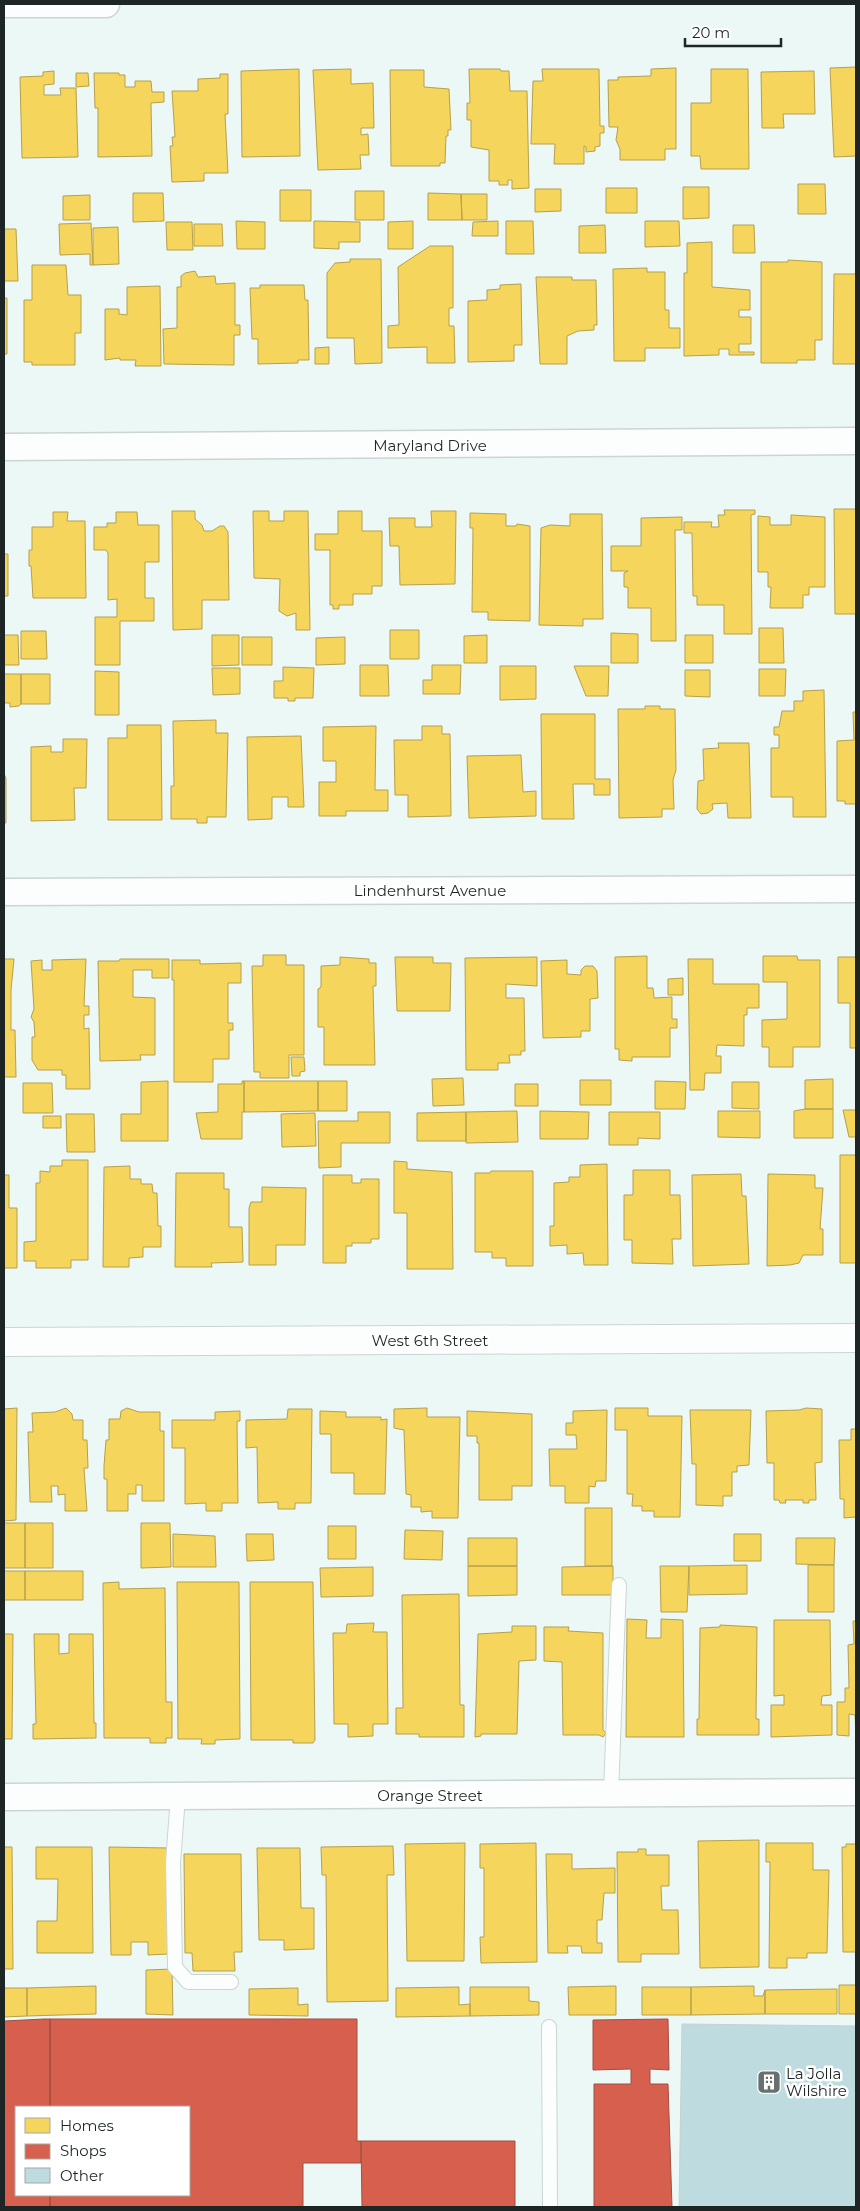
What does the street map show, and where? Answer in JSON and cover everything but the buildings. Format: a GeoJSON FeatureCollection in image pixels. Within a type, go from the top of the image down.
{"type":"FeatureCollection","features":[{"type":"Feature","properties":{"kind":"street"},"geometry":{"type":"LineString","coordinates":[[4,4],[106,4]]}},
{"type":"Feature","properties":{"kind":"street","name":"Maryland Drive"},"geometry":{"type":"LineString","coordinates":[[4,447],[856,441]]}},
{"type":"Feature","properties":{"kind":"street","name":"Lindenhurst Avenue"},"geometry":{"type":"LineString","coordinates":[[4,892],[856,889]]}},
{"type":"Feature","properties":{"kind":"street","name":"West 6th Street"},"geometry":{"type":"LineString","coordinates":[[4,1342],[856,1338]]}},
{"type":"Feature","properties":{"kind":"street","name":"Orange Street"},"geometry":{"type":"LineString","coordinates":[[4,1797],[856,1792]]}},
{"type":"Feature","properties":{"kind":"lane"},"geometry":{"type":"LineString","coordinates":[[611,1794],[619,1585]]}},
{"type":"Feature","properties":{"kind":"lane"},"geometry":{"type":"LineString","coordinates":[[178,1796],[173,1863],[176,1967],[188,1982],[231,1982]]}},
{"type":"Feature","properties":{"kind":"lane"},"geometry":{"type":"LineString","coordinates":[[550,2027],[550,2207]]}},
{"type":"Feature","properties":{"kind":"place","name":"La Jolla Wilshire"},"geometry":{"type":"Point","coordinates":[769,2082]}}]}
